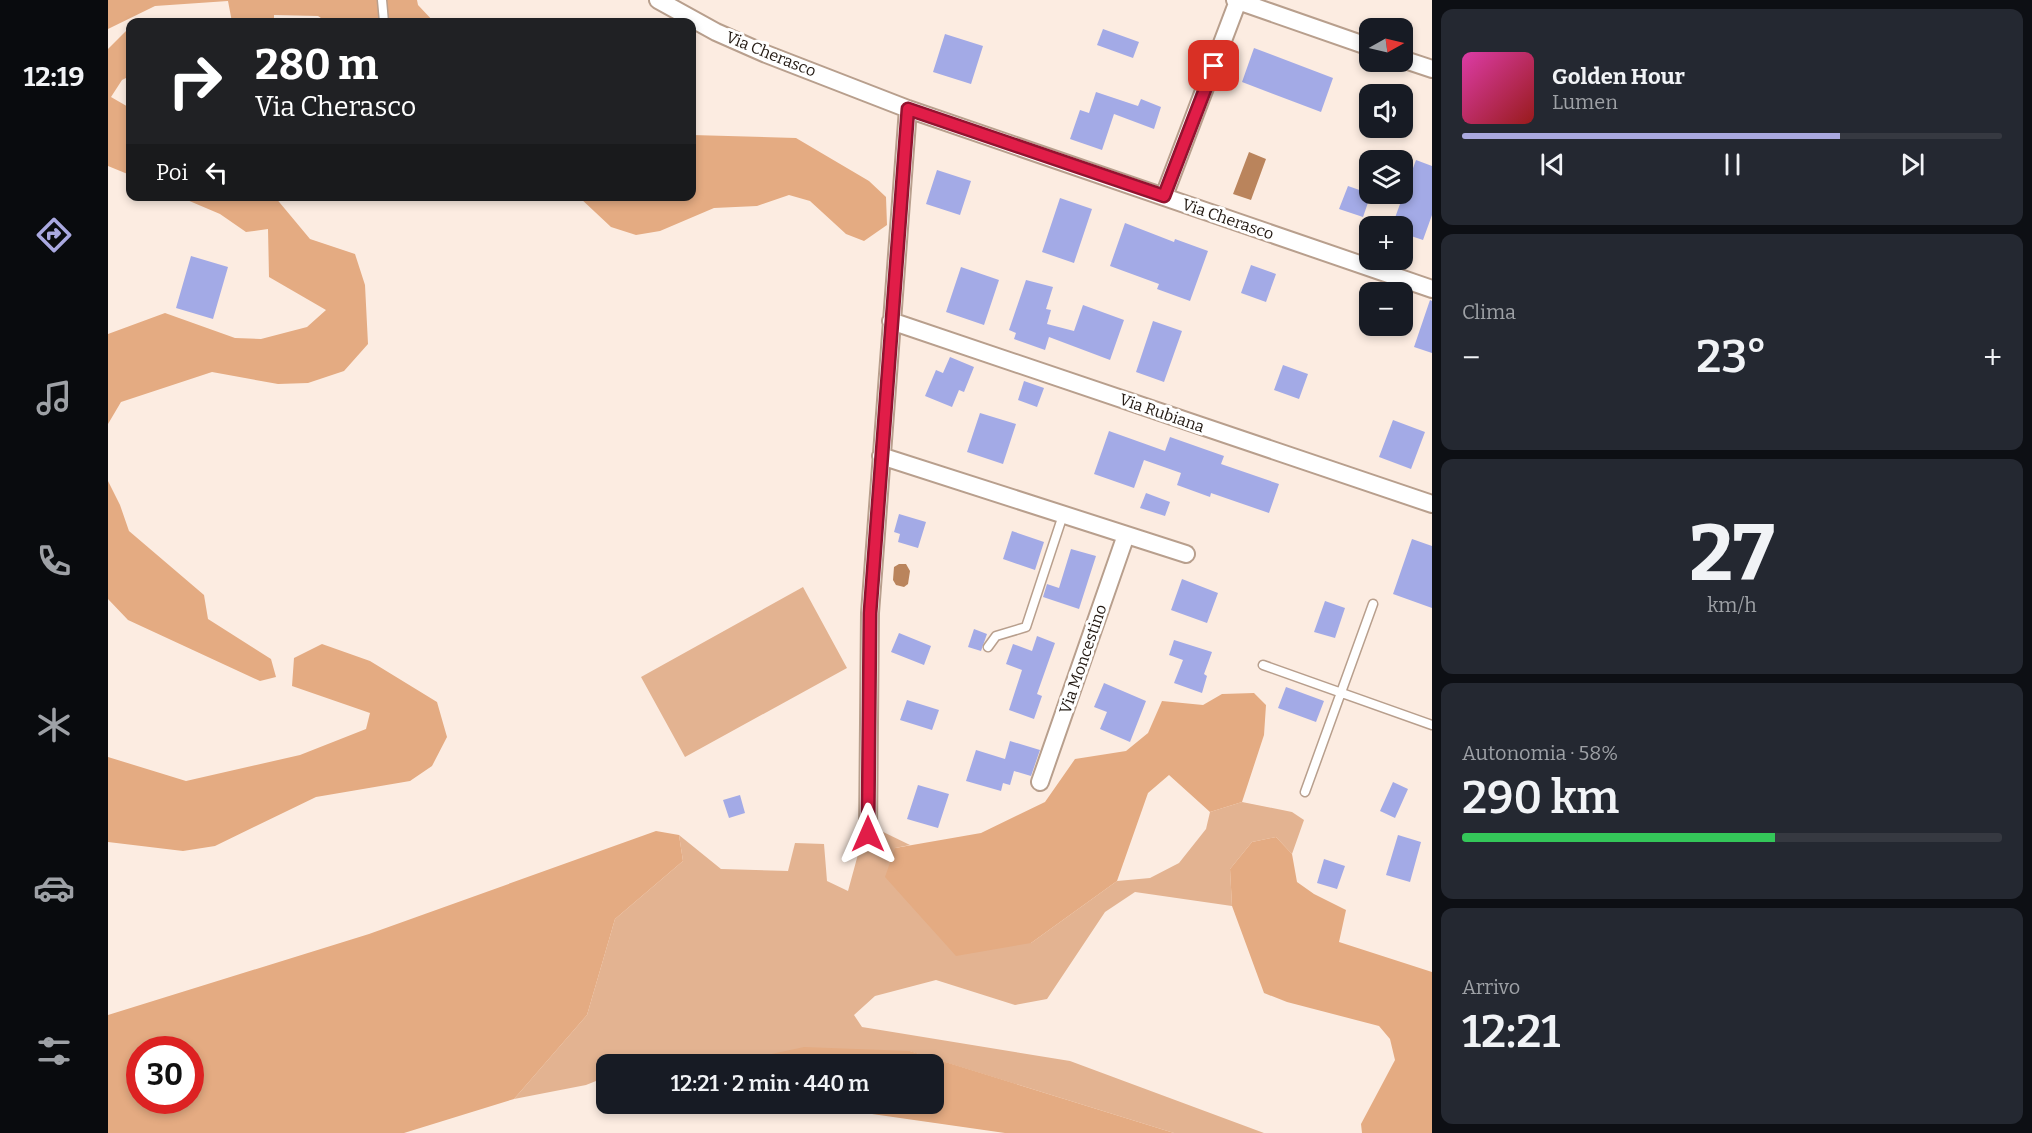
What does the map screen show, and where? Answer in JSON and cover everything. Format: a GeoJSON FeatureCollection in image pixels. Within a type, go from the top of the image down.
{"type":"FeatureCollection","features":[{"type":"Feature","properties":{"kind":"street","name":"Via Cherasco"},"geometry":{"type":"LineString","coordinates":[[658,0],[691,18]]}},
{"type":"Feature","properties":{"kind":"street"},"geometry":{"type":"LineString","coordinates":[[1164,196],[1237,1],[1359,43]]}},
{"type":"Feature","properties":{"kind":"street","name":"Via Cherasco"},"geometry":{"type":"LineString","coordinates":[[696,21],[766,54],[908,109],[1432,289]]}},
{"type":"Feature","properties":{"kind":"street"},"geometry":{"type":"LineString","coordinates":[[1413,63],[1432,69]]}},
{"type":"Feature","properties":{"kind":"street"},"geometry":{"type":"LineString","coordinates":[[868,834],[870,623],[908,109]]}},
{"type":"Feature","properties":{"kind":"street","name":"Via Rubiana"},"geometry":{"type":"LineString","coordinates":[[891,321],[1432,504]]}},
{"type":"Feature","properties":{"kind":"street"},"geometry":{"type":"LineString","coordinates":[[881,456],[1186,554]]}},
{"type":"Feature","properties":{"kind":"street","name":"Via Moncestino"},"geometry":{"type":"LineString","coordinates":[[1040,782],[1126,535]]}},
{"type":"Feature","properties":{"kind":"lane"},"geometry":{"type":"LineString","coordinates":[[382,0],[384,18]]}},
{"type":"Feature","properties":{"kind":"lane"},"geometry":{"type":"LineString","coordinates":[[988,647],[996,636],[1026,627],[1063,515]]}},
{"type":"Feature","properties":{"kind":"lane"},"geometry":{"type":"LineString","coordinates":[[1305,792],[1373,604]]}},
{"type":"Feature","properties":{"kind":"lane"},"geometry":{"type":"LineString","coordinates":[[1263,665],[1432,725]]}},
{"type":"Feature","properties":{"kind":"shaded area"},"geometry":{"type":"Polygon","coordinates":[[[108,0],[417,0],[418,5],[430,18],[321,18],[318,16],[274,15],[274,18],[231,18],[228,1],[155,6],[126,18],[126,20],[108,29],[108,0]]]}},
{"type":"Feature","properties":{"kind":"shaded area"},"geometry":{"type":"Polygon","coordinates":[[[126,31],[126,78],[122,80],[111,97],[126,106],[126,173],[108,166],[108,49],[126,31]]]}},
{"type":"Feature","properties":{"kind":"shaded area"},"geometry":{"type":"Polygon","coordinates":[[[696,135],[796,138],[869,181],[886,197],[887,225],[864,241],[846,234],[810,201],[789,195],[757,206],[714,208],[660,231],[636,235],[611,227],[583,201],[696,201],[696,135]]]}},
{"type":"Feature","properties":{"kind":"shaded area"},"geometry":{"type":"Polygon","coordinates":[[[1249,152],[1266,159],[1251,200],[1233,194],[1249,152]]]}},
{"type":"Feature","properties":{"kind":"shaded area"},"geometry":{"type":"Polygon","coordinates":[[[189,201],[278,201],[310,239],[355,254],[365,285],[368,344],[344,371],[308,383],[278,384],[212,372],[121,402],[108,424],[108,334],[165,313],[235,338],[261,339],[307,327],[326,310],[269,277],[268,229],[246,232],[220,214],[189,201]]]}},
{"type":"Feature","properties":{"kind":"shaded area"},"geometry":{"type":"Polygon","coordinates":[[[108,481],[129,531],[204,595],[208,619],[271,659],[276,677],[260,681],[128,620],[108,599],[108,481]]]}},
{"type":"Feature","properties":{"kind":"shaded area"},"geometry":{"type":"Polygon","coordinates":[[[906,564],[910,571],[908,584],[904,587],[896,585],[893,580],[894,567],[906,564]]]}},
{"type":"Feature","properties":{"kind":"shaded area"},"geometry":{"type":"Polygon","coordinates":[[[803,587],[847,668],[685,757],[641,677],[803,587]]]}},
{"type":"Feature","properties":{"kind":"shaded area"},"geometry":{"type":"Polygon","coordinates":[[[322,644],[370,661],[437,702],[447,737],[432,766],[410,781],[316,797],[215,846],[183,851],[108,842],[108,757],[186,781],[300,755],[366,729],[370,713],[292,686],[294,658],[322,644]]]}},
{"type":"Feature","properties":{"kind":"shaded area"},"geometry":{"type":"Polygon","coordinates":[[[1254,693],[1266,705],[1264,735],[1242,802],[1210,812],[1169,775],[1148,793],[1117,881],[1031,943],[956,956],[885,877],[895,848],[981,833],[1045,802],[1075,759],[1126,751],[1148,733],[1162,701],[1203,705],[1222,694],[1254,693]]]}},
{"type":"Feature","properties":{"kind":"shaded area"},"geometry":{"type":"Polygon","coordinates":[[[1242,802],[1292,812],[1304,820],[1292,854],[1276,837],[1252,842],[1230,869],[1232,906],[1135,892],[1105,912],[1047,999],[1015,1005],[936,980],[875,996],[854,1015],[862,1027],[1070,1061],[1264,1133],[1174,1133],[944,1062],[944,1054],[919,1054],[909,1051],[833,1054],[596,1054],[596,1081],[514,1099],[587,1015],[615,919],[683,861],[679,835],[721,869],[788,871],[795,843],[824,844],[827,881],[848,891],[860,847],[877,829],[910,845],[895,848],[1031,943],[1117,881],[1150,878],[1179,863],[1206,829],[1210,812],[1242,802]]]}},
{"type":"Feature","properties":{"kind":"shaded area"},"geometry":{"type":"Polygon","coordinates":[[[656,831],[679,835],[683,861],[615,919],[587,1015],[514,1099],[404,1133],[108,1133],[108,1015],[369,934],[656,831]]]}},
{"type":"Feature","properties":{"kind":"shaded area"},"geometry":{"type":"Polygon","coordinates":[[[1276,837],[1292,854],[1297,882],[1314,894],[1346,910],[1339,942],[1432,972],[1432,1133],[1362,1133],[1361,1124],[1395,1060],[1390,1039],[1379,1026],[1287,1002],[1264,993],[1232,906],[1230,869],[1252,842],[1276,837]]]}},
{"type":"Feature","properties":{"kind":"shaded area"},"geometry":{"type":"Polygon","coordinates":[[[804,1047],[910,1051],[920,1054],[771,1054],[804,1047]]]}},
{"type":"Feature","properties":{"kind":"shaded area"},"geometry":{"type":"Polygon","coordinates":[[[944,1062],[1174,1133],[1005,1133],[872,1114],[944,1114],[944,1062]]]}},
{"type":"Feature","properties":{"kind":"building"},"geometry":{"type":"Polygon","coordinates":[[[1103,29],[1139,42],[1133,58],[1097,45],[1103,29]]]}},
{"type":"Feature","properties":{"kind":"building"},"geometry":{"type":"Polygon","coordinates":[[[945,34],[983,46],[971,84],[933,72],[945,34]]]}},
{"type":"Feature","properties":{"kind":"building"},"geometry":{"type":"Polygon","coordinates":[[[1254,48],[1333,78],[1321,112],[1242,82],[1254,48]]]}},
{"type":"Feature","properties":{"kind":"building"},"geometry":{"type":"Polygon","coordinates":[[[1096,92],[1138,106],[1141,99],[1161,107],[1154,129],[1114,114],[1102,150],[1070,139],[1080,110],[1089,113],[1096,92]]]}},
{"type":"Feature","properties":{"kind":"building"},"geometry":{"type":"Polygon","coordinates":[[[1416,160],[1432,166],[1432,215],[1423,240],[1413,237],[1413,216],[1396,216],[1400,204],[1413,204],[1413,168],[1416,160]]]}},
{"type":"Feature","properties":{"kind":"building"},"geometry":{"type":"Polygon","coordinates":[[[937,170],[971,181],[960,215],[926,204],[937,170]]]}},
{"type":"Feature","properties":{"kind":"building"},"geometry":{"type":"Polygon","coordinates":[[[1348,186],[1359,190],[1359,204],[1368,204],[1363,216],[1339,209],[1348,186]]]}},
{"type":"Feature","properties":{"kind":"building"},"geometry":{"type":"Polygon","coordinates":[[[1060,198],[1092,209],[1074,263],[1042,252],[1060,198]]]}},
{"type":"Feature","properties":{"kind":"building"},"geometry":{"type":"Polygon","coordinates":[[[1125,223],[1174,242],[1175,239],[1208,251],[1190,301],[1157,289],[1159,284],[1110,266],[1125,223]]]}},
{"type":"Feature","properties":{"kind":"building"},"geometry":{"type":"Polygon","coordinates":[[[191,256],[228,267],[213,319],[176,308],[191,256]]]}},
{"type":"Feature","properties":{"kind":"building"},"geometry":{"type":"Polygon","coordinates":[[[1251,265],[1276,274],[1266,302],[1241,293],[1251,265]]]}},
{"type":"Feature","properties":{"kind":"building"},"geometry":{"type":"Polygon","coordinates":[[[961,267],[999,280],[984,325],[946,312],[961,267]]]}},
{"type":"Feature","properties":{"kind":"building"},"geometry":{"type":"Polygon","coordinates":[[[1026,280],[1053,287],[1046,309],[1051,310],[1047,324],[1074,331],[1083,305],[1124,320],[1110,360],[1049,337],[1045,350],[1014,339],[1016,333],[1009,330],[1026,280]]]}},
{"type":"Feature","properties":{"kind":"building"},"geometry":{"type":"Polygon","coordinates":[[[1430,300],[1432,301],[1432,353],[1414,347],[1430,300]]]}},
{"type":"Feature","properties":{"kind":"building"},"geometry":{"type":"Polygon","coordinates":[[[1153,321],[1182,331],[1164,382],[1136,372],[1153,321]]]}},
{"type":"Feature","properties":{"kind":"building"},"geometry":{"type":"Polygon","coordinates":[[[950,357],[974,367],[964,392],[959,390],[952,407],[925,396],[936,370],[943,373],[950,357]]]}},
{"type":"Feature","properties":{"kind":"building"},"geometry":{"type":"Polygon","coordinates":[[[1283,365],[1308,374],[1299,399],[1274,390],[1283,365]]]}},
{"type":"Feature","properties":{"kind":"building"},"geometry":{"type":"Polygon","coordinates":[[[1024,381],[1044,388],[1037,407],[1018,400],[1024,381]]]}},
{"type":"Feature","properties":{"kind":"building"},"geometry":{"type":"Polygon","coordinates":[[[980,413],[1016,424],[1003,464],[967,452],[980,413]]]}},
{"type":"Feature","properties":{"kind":"building"},"geometry":{"type":"Polygon","coordinates":[[[1393,420],[1425,432],[1411,469],[1379,457],[1393,420]]]}},
{"type":"Feature","properties":{"kind":"building"},"geometry":{"type":"Polygon","coordinates":[[[1109,431],[1165,451],[1170,437],[1224,456],[1221,464],[1279,484],[1269,513],[1211,493],[1210,497],[1177,485],[1181,473],[1144,460],[1134,488],[1094,474],[1109,431]]]}},
{"type":"Feature","properties":{"kind":"building"},"geometry":{"type":"Polygon","coordinates":[[[1146,493],[1170,502],[1165,516],[1140,508],[1146,493]]]}},
{"type":"Feature","properties":{"kind":"building"},"geometry":{"type":"Polygon","coordinates":[[[899,514],[926,522],[918,548],[898,542],[900,534],[894,532],[899,514]]]}},
{"type":"Feature","properties":{"kind":"building"},"geometry":{"type":"Polygon","coordinates":[[[1012,531],[1044,542],[1035,570],[1003,559],[1012,531]]]}},
{"type":"Feature","properties":{"kind":"building"},"geometry":{"type":"Polygon","coordinates":[[[1412,539],[1432,546],[1432,608],[1393,594],[1412,539]]]}},
{"type":"Feature","properties":{"kind":"building"},"geometry":{"type":"Polygon","coordinates":[[[1071,549],[1096,556],[1079,609],[1043,597],[1047,584],[1059,588],[1071,549]]]}},
{"type":"Feature","properties":{"kind":"building"},"geometry":{"type":"Polygon","coordinates":[[[1182,579],[1218,593],[1207,623],[1171,610],[1182,579]]]}},
{"type":"Feature","properties":{"kind":"building"},"geometry":{"type":"Polygon","coordinates":[[[1325,601],[1345,608],[1335,638],[1314,632],[1325,601]]]}},
{"type":"Feature","properties":{"kind":"building"},"geometry":{"type":"Polygon","coordinates":[[[974,629],[987,634],[981,651],[968,647],[974,629]]]}},
{"type":"Feature","properties":{"kind":"building"},"geometry":{"type":"Polygon","coordinates":[[[899,633],[931,646],[924,665],[891,652],[899,633]]]}},
{"type":"Feature","properties":{"kind":"building"},"geometry":{"type":"Polygon","coordinates":[[[1037,636],[1055,643],[1037,694],[1042,696],[1034,719],[1009,710],[1022,670],[1006,664],[1013,644],[1032,651],[1037,636]]]}},
{"type":"Feature","properties":{"kind":"building"},"geometry":{"type":"Polygon","coordinates":[[[1174,640],[1212,652],[1204,674],[1207,676],[1202,693],[1174,683],[1183,660],[1169,655],[1174,640]]]}},
{"type":"Feature","properties":{"kind":"building"},"geometry":{"type":"Polygon","coordinates":[[[1104,683],[1146,701],[1130,742],[1100,729],[1107,712],[1094,707],[1104,683]]]}},
{"type":"Feature","properties":{"kind":"building"},"geometry":{"type":"Polygon","coordinates":[[[1286,687],[1324,701],[1316,722],[1278,708],[1286,687]]]}},
{"type":"Feature","properties":{"kind":"building"},"geometry":{"type":"Polygon","coordinates":[[[907,700],[939,710],[932,730],[900,720],[907,700]]]}},
{"type":"Feature","properties":{"kind":"building"},"geometry":{"type":"Polygon","coordinates":[[[1010,741],[1040,750],[1031,776],[1014,771],[1010,785],[1003,783],[1001,791],[966,781],[976,750],[1005,759],[1010,741]]]}},
{"type":"Feature","properties":{"kind":"building"},"geometry":{"type":"Polygon","coordinates":[[[1393,782],[1408,789],[1395,818],[1380,811],[1393,782]]]}},
{"type":"Feature","properties":{"kind":"building"},"geometry":{"type":"Polygon","coordinates":[[[918,785],[949,794],[938,828],[907,819],[918,785]]]}},
{"type":"Feature","properties":{"kind":"building"},"geometry":{"type":"Polygon","coordinates":[[[740,795],[745,813],[729,818],[723,800],[740,795]]]}},
{"type":"Feature","properties":{"kind":"building"},"geometry":{"type":"Polygon","coordinates":[[[1398,835],[1421,842],[1410,882],[1386,875],[1398,835]]]}},
{"type":"Feature","properties":{"kind":"building"},"geometry":{"type":"Polygon","coordinates":[[[1324,859],[1345,866],[1337,889],[1317,883],[1324,859]]]}},
{"type":"Feature","properties":{"kind":"route"},"geometry":{"type":"LineString","coordinates":[[868,834],[870,613],[908,109],[1164,196],[1214,66]]}}]}
